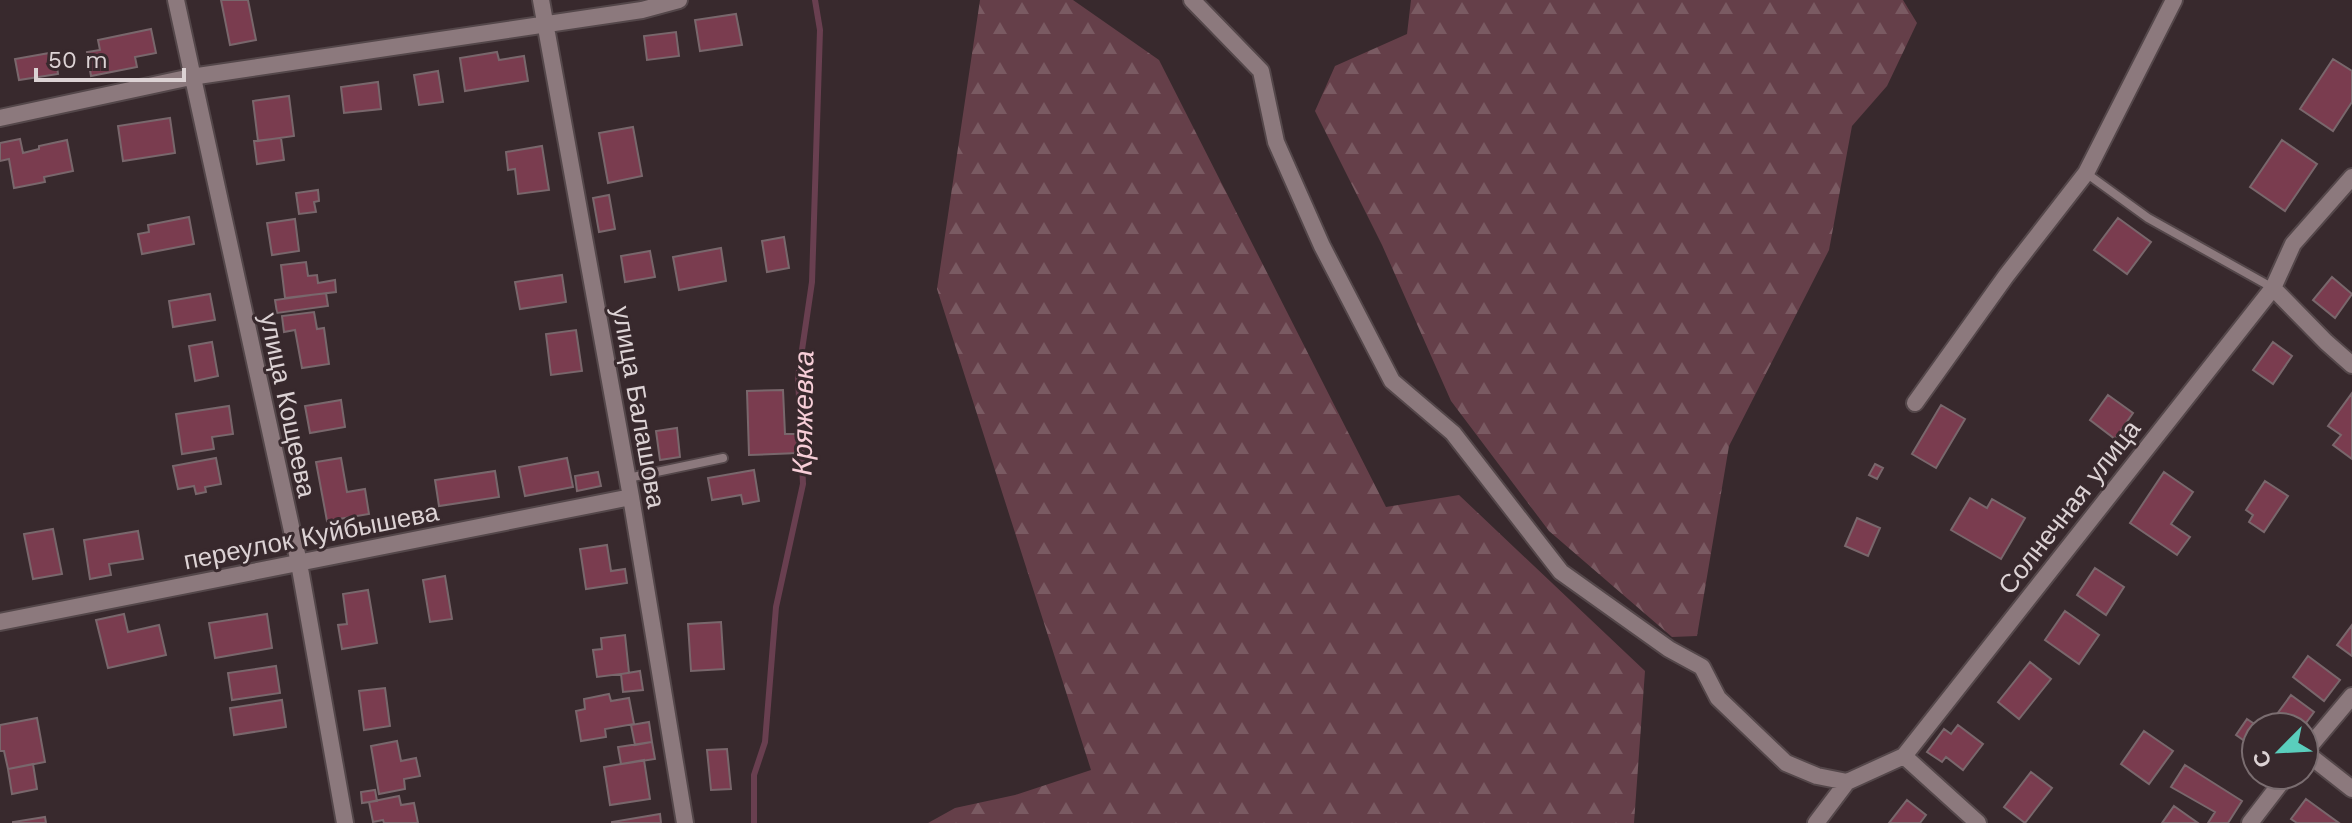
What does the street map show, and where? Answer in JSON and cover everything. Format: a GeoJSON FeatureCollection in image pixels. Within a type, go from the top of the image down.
{"type":"FeatureCollection","features":[{"type":"Feature","properties":{"kind":"street","name":"улица Кощеева"},"geometry":{"type":"LineString","coordinates":[[176,0],[299,563],[345,823]]}},
{"type":"Feature","properties":{"kind":"street","name":"улица Балашова"},"geometry":{"type":"LineString","coordinates":[[541,0],[631,497],[685,823]]}},
{"type":"Feature","properties":{"kind":"street"},"geometry":{"type":"LineString","coordinates":[[0,118],[191,77],[642,10],[679,0]]}},
{"type":"Feature","properties":{"kind":"street"},"geometry":{"type":"LineString","coordinates":[[1192,0],[1261,71],[1276,142],[1322,246],[1392,381],[1453,433],[1561,572],[1669,649],[1702,667],[1718,698],[1786,763],[1817,776],[1847,782]]}},
{"type":"Feature","properties":{"kind":"street"},"geometry":{"type":"LineString","coordinates":[[1915,403],[2006,276],[2086,173],[2174,0]]}},
{"type":"Feature","properties":{"kind":"street","name":"Солнечная улица"},"geometry":{"type":"LineString","coordinates":[[1904,756],[2273,288],[2293,244],[2352,177]]}},
{"type":"Feature","properties":{"kind":"street"},"geometry":{"type":"LineString","coordinates":[[2273,288],[2352,365]]}},
{"type":"Feature","properties":{"kind":"street","name":"переулок Куйбышева"},"geometry":{"type":"LineString","coordinates":[[0,622],[631,497]]}},
{"type":"Feature","properties":{"kind":"street"},"geometry":{"type":"LineString","coordinates":[[2320,735],[2352,696]]}},
{"type":"Feature","properties":{"kind":"street"},"geometry":{"type":"LineString","coordinates":[[1816,823],[1847,782],[1904,756],[1978,823]]}},
{"type":"Feature","properties":{"kind":"street"},"geometry":{"type":"LineString","coordinates":[[2320,764],[2352,789]]}},
{"type":"Feature","properties":{"kind":"street"},"geometry":{"type":"LineString","coordinates":[[2250,823],[2275,791]]}},
{"type":"Feature","properties":{"kind":"lane"},"geometry":{"type":"LineString","coordinates":[[2086,173],[2148,218],[2273,288]]}},
{"type":"Feature","properties":{"kind":"lane"},"geometry":{"type":"LineString","coordinates":[[627,478],[723,458]]}},
{"type":"Feature","properties":{"kind":"green space"},"geometry":{"type":"Polygon","coordinates":[[[980,0],[1073,0],[1159,60],[1386,507],[1459,495],[1645,671],[1634,823],[928,823],[955,808],[1015,795],[1091,770],[937,289],[980,0]]]}},
{"type":"Feature","properties":{"kind":"green space"},"geometry":{"type":"Polygon","coordinates":[[[1411,0],[1903,0],[1917,23],[1887,86],[1852,126],[1829,250],[1729,446],[1697,636],[1672,637],[1549,531],[1451,401],[1382,245],[1315,111],[1335,66],[1407,34],[1411,0]]]}},
{"type":"Feature","properties":{"kind":"building"},"geometry":{"type":"Polygon","coordinates":[[[221,0],[248,0],[256,40],[230,45],[221,0]]]}},
{"type":"Feature","properties":{"kind":"building"},"geometry":{"type":"Polygon","coordinates":[[[736,14],[742,45],[700,51],[695,20],[736,14]]]}},
{"type":"Feature","properties":{"kind":"building"},"geometry":{"type":"Polygon","coordinates":[[[151,29],[156,53],[135,57],[137,67],[91,76],[87,52],[100,50],[98,40],[151,29]]]}},
{"type":"Feature","properties":{"kind":"building"},"geometry":{"type":"Polygon","coordinates":[[[676,32],[679,56],[647,60],[644,36],[676,32]]]}},
{"type":"Feature","properties":{"kind":"building"},"geometry":{"type":"Polygon","coordinates":[[[55,52],[58,74],[19,80],[15,59],[55,52]]]}},
{"type":"Feature","properties":{"kind":"building"},"geometry":{"type":"Polygon","coordinates":[[[497,52],[499,60],[524,56],[528,81],[465,91],[460,58],[497,52]]]}},
{"type":"Feature","properties":{"kind":"building"},"geometry":{"type":"Polygon","coordinates":[[[2333,59],[2352,71],[2352,102],[2333,131],[2300,109],[2333,59]]]}},
{"type":"Feature","properties":{"kind":"building"},"geometry":{"type":"Polygon","coordinates":[[[438,71],[443,102],[419,105],[414,75],[438,71]]]}},
{"type":"Feature","properties":{"kind":"building"},"geometry":{"type":"Polygon","coordinates":[[[378,82],[381,109],[344,113],[341,87],[378,82]]]}},
{"type":"Feature","properties":{"kind":"building"},"geometry":{"type":"Polygon","coordinates":[[[289,96],[294,136],[258,141],[253,101],[289,96]]]}},
{"type":"Feature","properties":{"kind":"building"},"geometry":{"type":"Polygon","coordinates":[[[170,118],[175,153],[123,161],[118,126],[170,118]]]}},
{"type":"Feature","properties":{"kind":"building"},"geometry":{"type":"Polygon","coordinates":[[[633,127],[642,176],[608,183],[599,133],[633,127]]]}},
{"type":"Feature","properties":{"kind":"building"},"geometry":{"type":"Polygon","coordinates":[[[281,138],[284,160],[257,164],[254,141],[281,138]]]}},
{"type":"Feature","properties":{"kind":"building"},"geometry":{"type":"Polygon","coordinates":[[[20,139],[23,153],[67,140],[73,171],[44,177],[45,182],[14,188],[9,159],[0,161],[0,143],[20,139]]]}},
{"type":"Feature","properties":{"kind":"building"},"geometry":{"type":"Polygon","coordinates":[[[2282,140],[2317,164],[2285,211],[2250,187],[2282,140]]]}},
{"type":"Feature","properties":{"kind":"building"},"geometry":{"type":"Polygon","coordinates":[[[542,146],[549,190],[518,194],[515,169],[508,170],[506,152],[542,146]]]}},
{"type":"Feature","properties":{"kind":"building"},"geometry":{"type":"Polygon","coordinates":[[[318,190],[319,201],[314,202],[316,212],[299,214],[296,193],[318,190]]]}},
{"type":"Feature","properties":{"kind":"building"},"geometry":{"type":"Polygon","coordinates":[[[609,195],[615,229],[599,232],[593,198],[609,195]]]}},
{"type":"Feature","properties":{"kind":"building"},"geometry":{"type":"Polygon","coordinates":[[[189,217],[194,244],[142,254],[138,234],[149,232],[148,225],[189,217]]]}},
{"type":"Feature","properties":{"kind":"building"},"geometry":{"type":"Polygon","coordinates":[[[2118,218],[2151,242],[2127,274],[2094,250],[2118,218]]]}},
{"type":"Feature","properties":{"kind":"building"},"geometry":{"type":"Polygon","coordinates":[[[295,219],[299,251],[272,255],[267,223],[295,219]]]}},
{"type":"Feature","properties":{"kind":"building"},"geometry":{"type":"Polygon","coordinates":[[[784,237],[789,268],[767,272],[762,241],[784,237]]]}},
{"type":"Feature","properties":{"kind":"building"},"geometry":{"type":"Polygon","coordinates":[[[721,248],[726,281],[679,290],[673,257],[721,248]]]}},
{"type":"Feature","properties":{"kind":"building"},"geometry":{"type":"Polygon","coordinates":[[[650,251],[655,277],[625,282],[621,256],[650,251]]]}},
{"type":"Feature","properties":{"kind":"building"},"geometry":{"type":"Polygon","coordinates":[[[306,262],[308,276],[317,275],[318,283],[335,280],[336,292],[285,298],[281,265],[306,262]]]}},
{"type":"Feature","properties":{"kind":"building"},"geometry":{"type":"Polygon","coordinates":[[[562,275],[566,302],[520,309],[515,282],[562,275]]]}},
{"type":"Feature","properties":{"kind":"building"},"geometry":{"type":"Polygon","coordinates":[[[2332,277],[2352,294],[2335,318],[2313,300],[2332,277]]]}},
{"type":"Feature","properties":{"kind":"building"},"geometry":{"type":"Polygon","coordinates":[[[326,293],[328,306],[277,313],[275,300],[326,293]]]}},
{"type":"Feature","properties":{"kind":"building"},"geometry":{"type":"Polygon","coordinates":[[[210,294],[215,320],[173,327],[169,301],[210,294]]]}},
{"type":"Feature","properties":{"kind":"building"},"geometry":{"type":"Polygon","coordinates":[[[314,312],[317,329],[324,328],[329,364],[302,368],[295,330],[284,332],[282,316],[314,312]]]}},
{"type":"Feature","properties":{"kind":"building"},"geometry":{"type":"Polygon","coordinates":[[[576,330],[582,371],[551,375],[546,334],[576,330]]]}},
{"type":"Feature","properties":{"kind":"building"},"geometry":{"type":"Polygon","coordinates":[[[212,342],[218,376],[195,381],[189,346],[212,342]]]}},
{"type":"Feature","properties":{"kind":"building"},"geometry":{"type":"Polygon","coordinates":[[[2273,342],[2292,356],[2273,384],[2253,370],[2273,342]]]}},
{"type":"Feature","properties":{"kind":"building"},"geometry":{"type":"Polygon","coordinates":[[[783,390],[785,434],[797,434],[798,453],[749,455],[747,391],[783,390]]]}},
{"type":"Feature","properties":{"kind":"building"},"geometry":{"type":"Polygon","coordinates":[[[2352,393],[2352,459],[2333,445],[2341,435],[2328,426],[2352,393]]]}},
{"type":"Feature","properties":{"kind":"building"},"geometry":{"type":"Polygon","coordinates":[[[2108,395],[2133,413],[2115,439],[2090,420],[2108,395]]]}},
{"type":"Feature","properties":{"kind":"building"},"geometry":{"type":"Polygon","coordinates":[[[341,400],[345,427],[310,433],[305,406],[341,400]]]}},
{"type":"Feature","properties":{"kind":"building"},"geometry":{"type":"Polygon","coordinates":[[[1941,405],[1965,419],[1936,468],[1912,454],[1941,405]]]}},
{"type":"Feature","properties":{"kind":"building"},"geometry":{"type":"Polygon","coordinates":[[[229,406],[233,434],[212,437],[214,449],[182,454],[176,414],[229,406]]]}},
{"type":"Feature","properties":{"kind":"building"},"geometry":{"type":"Polygon","coordinates":[[[677,428],[680,457],[660,460],[656,431],[677,428]]]}},
{"type":"Feature","properties":{"kind":"building"},"geometry":{"type":"Polygon","coordinates":[[[216,458],[221,484],[205,487],[206,492],[196,494],[194,486],[178,489],[173,466],[216,458]]]}},
{"type":"Feature","properties":{"kind":"building"},"geometry":{"type":"Polygon","coordinates":[[[341,458],[347,492],[365,489],[369,514],[327,521],[316,462],[341,458]]]}},
{"type":"Feature","properties":{"kind":"building"},"geometry":{"type":"Polygon","coordinates":[[[567,458],[573,487],[525,496],[519,467],[567,458]]]}},
{"type":"Feature","properties":{"kind":"building"},"geometry":{"type":"Polygon","coordinates":[[[1875,464],[1883,468],[1877,479],[1869,475],[1875,464]]]}},
{"type":"Feature","properties":{"kind":"building"},"geometry":{"type":"Polygon","coordinates":[[[754,470],[759,501],[743,504],[741,495],[712,500],[708,478],[754,470]]]}},
{"type":"Feature","properties":{"kind":"building"},"geometry":{"type":"Polygon","coordinates":[[[495,471],[499,497],[439,506],[435,480],[495,471]]]}},
{"type":"Feature","properties":{"kind":"building"},"geometry":{"type":"Polygon","coordinates":[[[598,472],[601,486],[577,491],[575,476],[598,472]]]}},
{"type":"Feature","properties":{"kind":"building"},"geometry":{"type":"Polygon","coordinates":[[[2164,472],[2193,492],[2171,524],[2190,537],[2177,555],[2130,523],[2164,472]]]}},
{"type":"Feature","properties":{"kind":"building"},"geometry":{"type":"Polygon","coordinates":[[[2265,481],[2288,496],[2264,532],[2249,522],[2253,515],[2246,510],[2265,481]]]}},
{"type":"Feature","properties":{"kind":"building"},"geometry":{"type":"Polygon","coordinates":[[[1970,498],[1987,508],[1992,499],[2025,518],[2001,559],[1951,530],[1970,498]]]}},
{"type":"Feature","properties":{"kind":"building"},"geometry":{"type":"Polygon","coordinates":[[[1857,518],[1880,528],[1868,556],[1845,546],[1857,518]]]}},
{"type":"Feature","properties":{"kind":"building"},"geometry":{"type":"Polygon","coordinates":[[[53,529],[62,574],[33,579],[24,534],[53,529]]]}},
{"type":"Feature","properties":{"kind":"building"},"geometry":{"type":"Polygon","coordinates":[[[138,531],[143,559],[109,564],[111,575],[90,579],[84,540],[138,531]]]}},
{"type":"Feature","properties":{"kind":"building"},"geometry":{"type":"Polygon","coordinates":[[[607,545],[611,571],[625,569],[627,583],[586,589],[580,549],[607,545]]]}},
{"type":"Feature","properties":{"kind":"building"},"geometry":{"type":"Polygon","coordinates":[[[2095,568],[2124,587],[2106,615],[2077,595],[2095,568]]]}},
{"type":"Feature","properties":{"kind":"building"},"geometry":{"type":"Polygon","coordinates":[[[445,576],[452,619],[430,622],[423,580],[445,576]]]}},
{"type":"Feature","properties":{"kind":"building"},"geometry":{"type":"Polygon","coordinates":[[[368,590],[377,643],[342,649],[338,625],[347,624],[343,594],[368,590]]]}},
{"type":"Feature","properties":{"kind":"building"},"geometry":{"type":"Polygon","coordinates":[[[2065,611],[2099,635],[2079,664],[2045,640],[2065,611]]]}},
{"type":"Feature","properties":{"kind":"building"},"geometry":{"type":"Polygon","coordinates":[[[124,614],[128,632],[159,625],[166,655],[108,668],[96,620],[124,614]]]}},
{"type":"Feature","properties":{"kind":"building"},"geometry":{"type":"Polygon","coordinates":[[[267,614],[272,648],[215,658],[209,623],[267,614]]]}},
{"type":"Feature","properties":{"kind":"building"},"geometry":{"type":"Polygon","coordinates":[[[721,622],[724,669],[691,671],[688,624],[721,622]]]}},
{"type":"Feature","properties":{"kind":"building"},"geometry":{"type":"Polygon","coordinates":[[[2352,625],[2352,656],[2337,645],[2352,625]]]}},
{"type":"Feature","properties":{"kind":"building"},"geometry":{"type":"Polygon","coordinates":[[[625,635],[629,673],[597,677],[593,650],[602,649],[601,638],[625,635]]]}},
{"type":"Feature","properties":{"kind":"building"},"geometry":{"type":"Polygon","coordinates":[[[2308,656],[2340,680],[2324,701],[2293,677],[2308,656]]]}},
{"type":"Feature","properties":{"kind":"building"},"geometry":{"type":"Polygon","coordinates":[[[2030,662],[2051,679],[2019,719],[1998,702],[2030,662]]]}},
{"type":"Feature","properties":{"kind":"building"},"geometry":{"type":"Polygon","coordinates":[[[276,666],[280,693],[232,700],[228,673],[276,666]]]}},
{"type":"Feature","properties":{"kind":"building"},"geometry":{"type":"Polygon","coordinates":[[[640,671],[643,690],[623,692],[621,674],[640,671]]]}},
{"type":"Feature","properties":{"kind":"building"},"geometry":{"type":"Polygon","coordinates":[[[385,688],[390,726],[364,730],[359,691],[385,688]]]}},
{"type":"Feature","properties":{"kind":"building"},"geometry":{"type":"Polygon","coordinates":[[[609,694],[611,701],[629,698],[634,724],[605,729],[606,737],[581,741],[576,711],[585,709],[584,699],[609,694]]]}},
{"type":"Feature","properties":{"kind":"building"},"geometry":{"type":"Polygon","coordinates":[[[2291,695],[2313,711],[2279,711],[2291,695]]]}},
{"type":"Feature","properties":{"kind":"building"},"geometry":{"type":"Polygon","coordinates":[[[282,700],[286,727],[234,735],[230,708],[282,700]]]}},
{"type":"Feature","properties":{"kind":"building"},"geometry":{"type":"Polygon","coordinates":[[[37,718],[45,762],[8,769],[4,751],[0,751],[0,725],[37,718]]]}},
{"type":"Feature","properties":{"kind":"building"},"geometry":{"type":"Polygon","coordinates":[[[649,722],[652,742],[635,745],[631,725],[649,722]]]}},
{"type":"Feature","properties":{"kind":"building"},"geometry":{"type":"Polygon","coordinates":[[[1958,725],[1983,744],[1963,770],[1946,757],[1942,762],[1927,752],[1944,729],[1951,734],[1958,725]]]}},
{"type":"Feature","properties":{"kind":"building"},"geometry":{"type":"Polygon","coordinates":[[[2144,731],[2173,751],[2149,784],[2121,764],[2144,731]]]}},
{"type":"Feature","properties":{"kind":"building"},"geometry":{"type":"Polygon","coordinates":[[[397,741],[401,761],[416,758],[420,776],[404,779],[405,789],[379,794],[371,746],[397,741]]]}},
{"type":"Feature","properties":{"kind":"building"},"geometry":{"type":"Polygon","coordinates":[[[652,742],[655,759],[621,764],[618,747],[652,742]]]}},
{"type":"Feature","properties":{"kind":"building"},"geometry":{"type":"Polygon","coordinates":[[[727,749],[731,789],[711,790],[707,750],[727,749]]]}},
{"type":"Feature","properties":{"kind":"building"},"geometry":{"type":"Polygon","coordinates":[[[644,760],[650,799],[610,805],[604,767],[644,760]]]}},
{"type":"Feature","properties":{"kind":"building"},"geometry":{"type":"Polygon","coordinates":[[[33,764],[37,789],[12,794],[8,769],[33,764]]]}},
{"type":"Feature","properties":{"kind":"building"},"geometry":{"type":"Polygon","coordinates":[[[2185,765],[2242,801],[2228,823],[2208,823],[2215,812],[2171,787],[2185,765]]]}},
{"type":"Feature","properties":{"kind":"building"},"geometry":{"type":"Polygon","coordinates":[[[2031,772],[2052,788],[2025,823],[2004,807],[2031,772]]]}},
{"type":"Feature","properties":{"kind":"building"},"geometry":{"type":"Polygon","coordinates":[[[375,790],[377,801],[362,803],[361,792],[375,790]]]}},
{"type":"Feature","properties":{"kind":"building"},"geometry":{"type":"Polygon","coordinates":[[[399,796],[401,805],[414,803],[418,823],[373,822],[369,802],[399,796]]]}},
{"type":"Feature","properties":{"kind":"building"},"geometry":{"type":"Polygon","coordinates":[[[2306,799],[2339,823],[2297,823],[2291,819],[2306,799]]]}},
{"type":"Feature","properties":{"kind":"building"},"geometry":{"type":"Polygon","coordinates":[[[1907,800],[1926,815],[1920,823],[1889,823],[1907,800]]]}},
{"type":"Feature","properties":{"kind":"building"},"geometry":{"type":"Polygon","coordinates":[[[2174,806],[2198,823],[2162,823],[2174,806]]]}},
{"type":"Feature","properties":{"kind":"building"},"geometry":{"type":"Polygon","coordinates":[[[660,814],[661,823],[612,823],[612,822],[660,814]]]}},
{"type":"Feature","properties":{"kind":"building"},"geometry":{"type":"Polygon","coordinates":[[[45,817],[46,823],[13,823],[13,822],[45,817]]]}},
{"type":"Feature","properties":{"kind":"waterway","name":"Кряжевка"},"geometry":{"type":"LineString","coordinates":[[754,823],[754,775],[765,742],[776,607],[803,484],[798,377],[812,282],[820,30],[815,0]]}}]}
